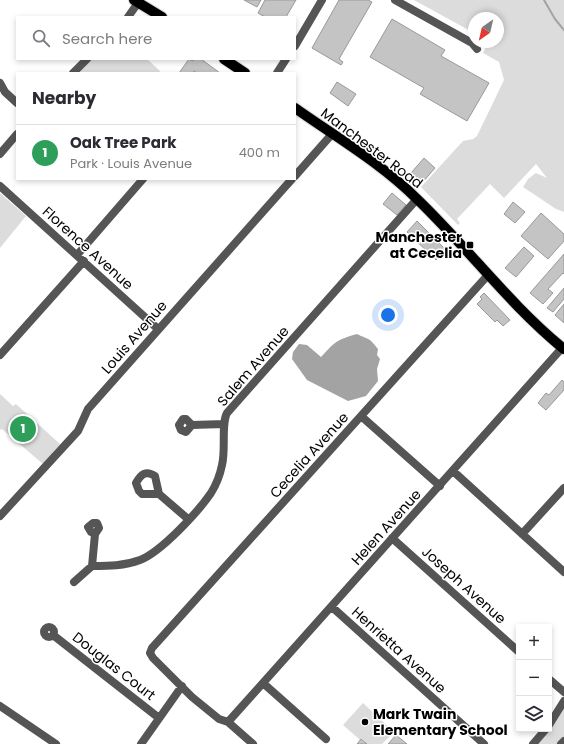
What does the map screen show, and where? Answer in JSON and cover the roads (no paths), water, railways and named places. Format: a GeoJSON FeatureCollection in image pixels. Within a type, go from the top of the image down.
{"type":"FeatureCollection","features":[{"type":"Feature","properties":{"kind":"main road"},"geometry":{"type":"LineString","coordinates":[[138,1],[160,16]]}},
{"type":"Feature","properties":{"kind":"main road"},"geometry":{"type":"LineString","coordinates":[[225,60],[241,72]]}},
{"type":"Feature","properties":{"kind":"main road","name":"Manchester Road"},"geometry":{"type":"LineString","coordinates":[[296,109],[387,173],[417,199],[531,320],[563,349]]}},
{"type":"Feature","properties":{"kind":"street"},"geometry":{"type":"LineString","coordinates":[[296,44],[322,0]]}},
{"type":"Feature","properties":{"kind":"street"},"geometry":{"type":"LineString","coordinates":[[395,0],[472,43],[477,50]]}},
{"type":"Feature","properties":{"kind":"street"},"geometry":{"type":"LineString","coordinates":[[129,16],[138,1]]}},
{"type":"Feature","properties":{"kind":"street"},"geometry":{"type":"LineString","coordinates":[[74,72],[86,60]]}},
{"type":"Feature","properties":{"kind":"street"},"geometry":{"type":"LineString","coordinates":[[278,72],[285,60]]}},
{"type":"Feature","properties":{"kind":"street"},"geometry":{"type":"LineString","coordinates":[[0,83],[5,92],[16,102]]}},
{"type":"Feature","properties":{"kind":"street"},"geometry":{"type":"LineString","coordinates":[[296,175],[332,134]]}},
{"type":"Feature","properties":{"kind":"street"},"geometry":{"type":"LineString","coordinates":[[0,154],[16,135]]}},
{"type":"Feature","properties":{"kind":"street"},"geometry":{"type":"LineString","coordinates":[[77,255],[142,180]]}},
{"type":"Feature","properties":{"kind":"street","name":"Louis Avenue"},"geometry":{"type":"LineString","coordinates":[[0,516],[78,430],[88,409],[158,328],[291,180]]}},
{"type":"Feature","properties":{"kind":"street","name":"Florence Avenue"},"geometry":{"type":"LineString","coordinates":[[0,186],[158,328]]}},
{"type":"Feature","properties":{"kind":"street","name":"Salem Avenue"},"geometry":{"type":"LineString","coordinates":[[92,566],[117,566],[141,560],[160,548],[188,519],[211,492],[220,474],[225,449],[224,424],[227,414],[417,199]]}},
{"type":"Feature","properties":{"kind":"street"},"geometry":{"type":"LineString","coordinates":[[0,355],[84,261]]}},
{"type":"Feature","properties":{"kind":"street","name":"Cecelia Avenue"},"geometry":{"type":"LineString","coordinates":[[182,686],[153,658],[150,653],[152,648],[488,275]]}},
{"type":"Feature","properties":{"kind":"street","name":"Helen Avenue"},"geometry":{"type":"LineString","coordinates":[[228,722],[563,349]]}},
{"type":"Feature","properties":{"kind":"street"},"geometry":{"type":"LineString","coordinates":[[361,416],[440,486]]}},
{"type":"Feature","properties":{"kind":"street"},"geometry":{"type":"LineString","coordinates":[[192,425],[224,424]]}},
{"type":"Feature","properties":{"kind":"street"},"geometry":{"type":"LineString","coordinates":[[453,471],[564,572]]}},
{"type":"Feature","properties":{"kind":"street"},"geometry":{"type":"LineString","coordinates":[[522,534],[564,488]]}},
{"type":"Feature","properties":{"kind":"street"},"geometry":{"type":"LineString","coordinates":[[160,494],[188,519]]}},
{"type":"Feature","properties":{"kind":"street"},"geometry":{"type":"LineString","coordinates":[[74,582],[92,566],[95,534]]}},
{"type":"Feature","properties":{"kind":"street","name":"Joseph Avenue"},"geometry":{"type":"LineString","coordinates":[[392,538],[516,649]]}},
{"type":"Feature","properties":{"kind":"street","name":"Henrietta Avenue"},"geometry":{"type":"LineString","coordinates":[[332,607],[484,744]]}},
{"type":"Feature","properties":{"kind":"street","name":"Douglas Court"},"geometry":{"type":"LineString","coordinates":[[53,635],[159,718]]}},
{"type":"Feature","properties":{"kind":"street"},"geometry":{"type":"LineString","coordinates":[[552,682],[564,692]]}},
{"type":"Feature","properties":{"kind":"street"},"geometry":{"type":"LineString","coordinates":[[263,683],[326,739]]}},
{"type":"Feature","properties":{"kind":"street"},"geometry":{"type":"LineString","coordinates":[[142,744],[182,686],[219,719],[228,722],[253,744]]}},
{"type":"Feature","properties":{"kind":"street"},"geometry":{"type":"LineString","coordinates":[[552,720],[564,701]]}},
{"type":"Feature","properties":{"kind":"street"},"geometry":{"type":"LineString","coordinates":[[0,706],[56,744]]}},
{"type":"Feature","properties":{"kind":"street"},"geometry":{"type":"LineString","coordinates":[[533,744],[543,732]]}},
{"type":"Feature","properties":{"kind":"street"},"geometry":{"type":"LineString","coordinates":[[561,744],[564,741]]}},
{"type":"Feature","properties":{"kind":"waterway"},"geometry":{"type":"LineString","coordinates":[[544,0],[555,19],[564,30]]}},
{"type":"Feature","properties":{"kind":"place","name":"Manchester at Cecelia"},"geometry":{"type":"Point","coordinates":[470,245]}},
{"type":"Feature","properties":{"kind":"place","name":"Oak Tree Park"},"geometry":{"type":"Point","coordinates":[23,429]}},
{"type":"Feature","properties":{"kind":"place","name":"Mark Twain Elementary School"},"geometry":{"type":"Point","coordinates":[365,722]}}]}
